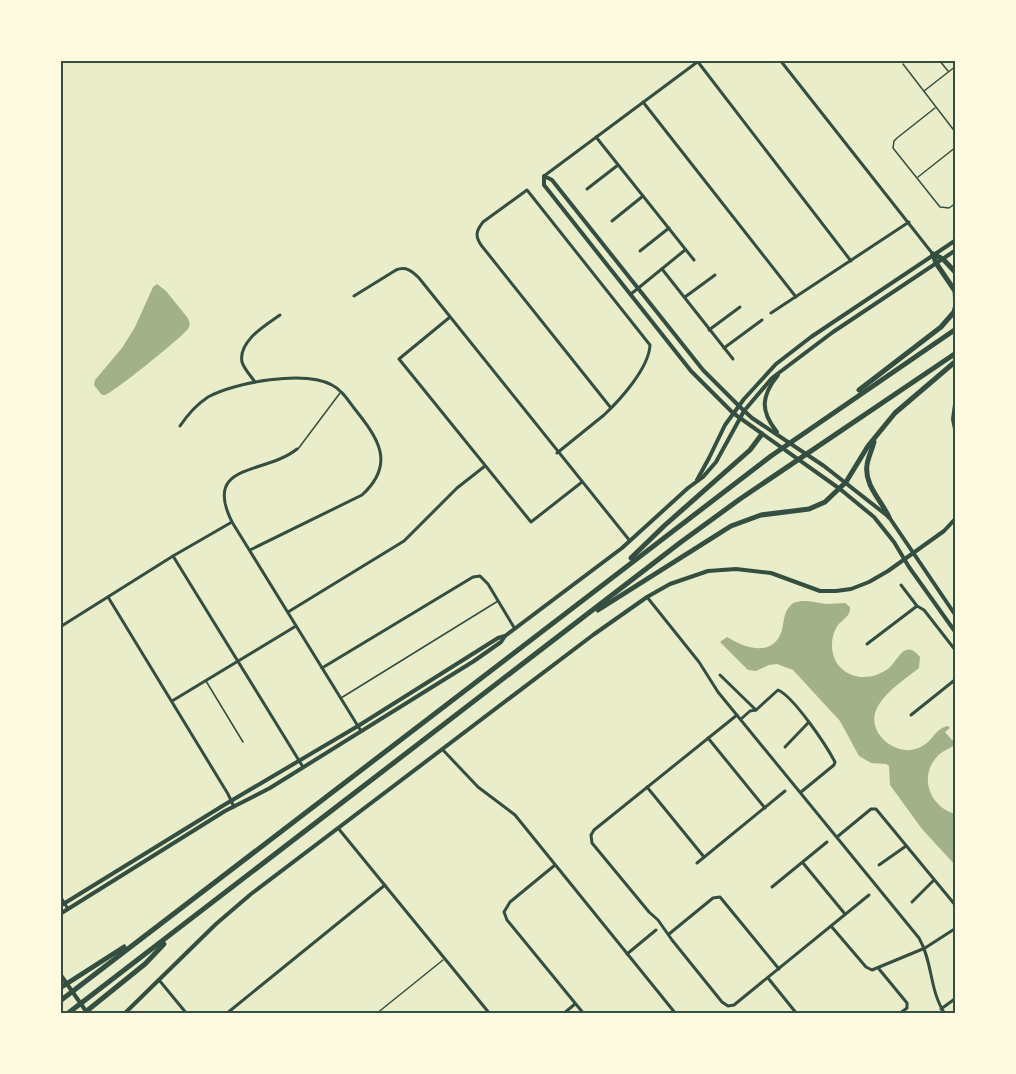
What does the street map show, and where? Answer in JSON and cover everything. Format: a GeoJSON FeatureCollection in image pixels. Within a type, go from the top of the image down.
{"type":"FeatureCollection","features":[{"type":"Feature","properties":{"kind":"highway"},"geometry":{"type":"LineString","coordinates":[[933,254],[943,259],[956,273]]}},
{"type":"Feature","properties":{"kind":"highway"},"geometry":{"type":"LineString","coordinates":[[834,411],[949,320],[956,305],[955,291],[936,263],[933,254]]}},
{"type":"Feature","properties":{"kind":"highway"},"geometry":{"type":"LineString","coordinates":[[60,1000],[771,456],[956,329]]}},
{"type":"Feature","properties":{"kind":"highway"},"geometry":{"type":"LineString","coordinates":[[67,1014],[681,542],[740,499],[956,353]]}},
{"type":"Feature","properties":{"kind":"highway"},"geometry":{"type":"LineString","coordinates":[[581,620],[620,598],[731,526],[761,514],[800,511],[818,506],[846,482],[868,446],[886,424],[908,401],[956,361]]}},
{"type":"Feature","properties":{"kind":"highway"},"geometry":{"type":"LineString","coordinates":[[613,576],[664,526],[750,450],[762,434]]}},
{"type":"Feature","properties":{"kind":"highway"},"geometry":{"type":"LineString","coordinates":[[875,439],[866,474],[889,517]]}},
{"type":"Feature","properties":{"kind":"highway"},"geometry":{"type":"LineString","coordinates":[[83,1014],[145,964],[176,932]]}},
{"type":"Feature","properties":{"kind":"highway"},"geometry":{"type":"LineString","coordinates":[[60,988],[146,934]]}},
{"type":"Feature","properties":{"kind":"main road"},"geometry":{"type":"LineString","coordinates":[[956,616],[889,517],[846,482],[744,411],[703,370],[552,180],[544,176],[544,185],[691,371],[733,413],[840,489],[874,517],[956,633]]}},
{"type":"Feature","properties":{"kind":"main road"},"geometry":{"type":"LineString","coordinates":[[697,480],[733,413],[771,368],[811,337],[956,240]]}},
{"type":"Feature","properties":{"kind":"main road"},"geometry":{"type":"LineString","coordinates":[[60,915],[303,767],[501,642],[630,541],[703,477],[716,462],[744,411],[786,366],[956,250]]}},
{"type":"Feature","properties":{"kind":"main road"},"geometry":{"type":"LineString","coordinates":[[777,433],[767,418],[764,402],[770,386],[786,366]]}},
{"type":"Feature","properties":{"kind":"main road"},"geometry":{"type":"LineString","coordinates":[[956,397],[953,419],[956,434]]}},
{"type":"Feature","properties":{"kind":"main road"},"geometry":{"type":"LineString","coordinates":[[124,1014],[237,905],[593,635],[647,597],[670,584],[718,569],[771,573],[812,589],[843,591],[869,582],[944,531],[956,518]]}},
{"type":"Feature","properties":{"kind":"main road"},"geometry":{"type":"LineString","coordinates":[[62,905],[358,726],[498,638],[506,636]]}},
{"type":"Feature","properties":{"kind":"main road"},"geometry":{"type":"LineString","coordinates":[[60,974],[88,1014]]}},
{"type":"Feature","properties":{"kind":"street"},"geometry":{"type":"LineString","coordinates":[[780,60],[933,254]]}},
{"type":"Feature","properties":{"kind":"street"},"geometry":{"type":"LineString","coordinates":[[544,176],[699,61],[850,261]]}},
{"type":"Feature","properties":{"kind":"street"},"geometry":{"type":"LineString","coordinates":[[643,102],[796,297]]}},
{"type":"Feature","properties":{"kind":"street"},"geometry":{"type":"LineString","coordinates":[[596,137],[694,260]]}},
{"type":"Feature","properties":{"kind":"street"},"geometry":{"type":"LineString","coordinates":[[587,189],[618,165]]}},
{"type":"Feature","properties":{"kind":"street"},"geometry":{"type":"LineString","coordinates":[[558,453],[611,408],[639,372],[650,350],[650,345],[527,190],[483,222],[478,228],[477,237],[611,408]]}},
{"type":"Feature","properties":{"kind":"street"},"geometry":{"type":"LineString","coordinates":[[612,221],[643,196]]}},
{"type":"Feature","properties":{"kind":"street"},"geometry":{"type":"LineString","coordinates":[[771,313],[909,222]]}},
{"type":"Feature","properties":{"kind":"street"},"geometry":{"type":"LineString","coordinates":[[640,251],[669,228]]}},
{"type":"Feature","properties":{"kind":"street"},"geometry":{"type":"LineString","coordinates":[[631,294],[686,249]]}},
{"type":"Feature","properties":{"kind":"street"},"geometry":{"type":"LineString","coordinates":[[354,296],[396,270],[404,268],[410,270],[419,278],[630,541]]}},
{"type":"Feature","properties":{"kind":"street"},"geometry":{"type":"LineString","coordinates":[[662,269],[733,359]]}},
{"type":"Feature","properties":{"kind":"street"},"geometry":{"type":"LineString","coordinates":[[686,297],[715,275]]}},
{"type":"Feature","properties":{"kind":"street"},"geometry":{"type":"LineString","coordinates":[[709,330],[740,307]]}},
{"type":"Feature","properties":{"kind":"street"},"geometry":{"type":"LineString","coordinates":[[255,382],[243,364],[243,353],[252,337],[280,315]]}},
{"type":"Feature","properties":{"kind":"street"},"geometry":{"type":"LineString","coordinates":[[450,317],[399,358],[531,522],[582,483]]}},
{"type":"Feature","properties":{"kind":"street"},"geometry":{"type":"LineString","coordinates":[[724,348],[762,320]]}},
{"type":"Feature","properties":{"kind":"street"},"geometry":{"type":"LineString","coordinates":[[180,426],[195,407],[209,397],[229,388],[255,382],[311,379],[327,382],[341,392],[377,438],[380,464],[366,491],[353,501],[250,550]]}},
{"type":"Feature","properties":{"kind":"street"},"geometry":{"type":"LineString","coordinates":[[297,449],[287,457],[238,474],[228,482],[224,489],[223,502],[232,522],[361,731]]}},
{"type":"Feature","properties":{"kind":"street"},"geometry":{"type":"LineString","coordinates":[[288,612],[404,541],[457,488],[485,466]]}},
{"type":"Feature","properties":{"kind":"street"},"geometry":{"type":"LineString","coordinates":[[60,627],[232,522]]}},
{"type":"Feature","properties":{"kind":"street"},"geometry":{"type":"LineString","coordinates":[[173,556],[303,767]]}},
{"type":"Feature","properties":{"kind":"street"},"geometry":{"type":"LineString","coordinates":[[322,668],[473,576],[480,576],[484,579],[515,629]]}},
{"type":"Feature","properties":{"kind":"street"},"geometry":{"type":"LineString","coordinates":[[901,585],[916,606],[924,610],[956,651]]}},
{"type":"Feature","properties":{"kind":"street"},"geometry":{"type":"LineString","coordinates":[[108,597],[234,807]]}},
{"type":"Feature","properties":{"kind":"street"},"geometry":{"type":"LineString","coordinates":[[647,597],[699,662],[718,692],[908,924],[925,948],[933,989],[945,1014]]}},
{"type":"Feature","properties":{"kind":"street"},"geometry":{"type":"LineString","coordinates":[[867,644],[916,606]]}},
{"type":"Feature","properties":{"kind":"street"},"geometry":{"type":"LineString","coordinates":[[171,701],[296,626]]}},
{"type":"Feature","properties":{"kind":"street"},"geometry":{"type":"LineString","coordinates":[[720,675],[756,710]]}},
{"type":"Feature","properties":{"kind":"street"},"geometry":{"type":"LineString","coordinates":[[911,715],[956,679]]}},
{"type":"Feature","properties":{"kind":"street"},"geometry":{"type":"LineString","coordinates":[[741,719],[750,711],[756,710],[778,690],[788,696],[834,762],[834,765],[801,792]]}},
{"type":"Feature","properties":{"kind":"street"},"geometry":{"type":"LineString","coordinates":[[737,715],[594,830],[591,837],[592,843],[669,934],[722,1002],[728,1006],[735,1005],[869,895]]}},
{"type":"Feature","properties":{"kind":"street"},"geometry":{"type":"LineString","coordinates":[[785,747],[808,723]]}},
{"type":"Feature","properties":{"kind":"street"},"geometry":{"type":"LineString","coordinates":[[708,738],[765,808]]}},
{"type":"Feature","properties":{"kind":"street"},"geometry":{"type":"LineString","coordinates":[[443,750],[478,787],[515,815],[676,1014]]}},
{"type":"Feature","properties":{"kind":"street"},"geometry":{"type":"LineString","coordinates":[[647,787],[704,858]]}},
{"type":"Feature","properties":{"kind":"street"},"geometry":{"type":"LineString","coordinates":[[697,863],[785,791]]}},
{"type":"Feature","properties":{"kind":"street"},"geometry":{"type":"LineString","coordinates":[[837,837],[873,808],[956,906]]}},
{"type":"Feature","properties":{"kind":"street"},"geometry":{"type":"LineString","coordinates":[[338,828],[490,1014]]}},
{"type":"Feature","properties":{"kind":"street"},"geometry":{"type":"LineString","coordinates":[[772,887],[827,842]]}},
{"type":"Feature","properties":{"kind":"street"},"geometry":{"type":"LineString","coordinates":[[879,865],[906,846]]}},
{"type":"Feature","properties":{"kind":"street"},"geometry":{"type":"LineString","coordinates":[[802,862],[845,914]]}},
{"type":"Feature","properties":{"kind":"street"},"geometry":{"type":"LineString","coordinates":[[555,865],[510,902],[504,912],[507,920],[584,1014]]}},
{"type":"Feature","properties":{"kind":"street"},"geometry":{"type":"LineString","coordinates":[[912,902],[934,880]]}},
{"type":"Feature","properties":{"kind":"street"},"geometry":{"type":"LineString","coordinates":[[226,1014],[385,885]]}},
{"type":"Feature","properties":{"kind":"street"},"geometry":{"type":"LineString","coordinates":[[60,896],[62,905],[68,909]]}},
{"type":"Feature","properties":{"kind":"street"},"geometry":{"type":"LineString","coordinates":[[669,934],[713,898],[720,897],[779,969]]}},
{"type":"Feature","properties":{"kind":"street"},"geometry":{"type":"LineString","coordinates":[[831,926],[866,967],[872,970],[925,948],[956,928]]}},
{"type":"Feature","properties":{"kind":"street"},"geometry":{"type":"LineString","coordinates":[[627,954],[656,930]]}},
{"type":"Feature","properties":{"kind":"street"},"geometry":{"type":"LineString","coordinates":[[879,969],[907,1004],[907,1008],[899,1014]]}},
{"type":"Feature","properties":{"kind":"street"},"geometry":{"type":"LineString","coordinates":[[768,978],[797,1014]]}},
{"type":"Feature","properties":{"kind":"street"},"geometry":{"type":"LineString","coordinates":[[159,980],[187,1014]]}},
{"type":"Feature","properties":{"kind":"street"},"geometry":{"type":"LineString","coordinates":[[941,1009],[956,998]]}},
{"type":"Feature","properties":{"kind":"street"},"geometry":{"type":"LineString","coordinates":[[563,1014],[575,1004]]}},
{"type":"Feature","properties":{"kind":"lane"},"geometry":{"type":"LineString","coordinates":[[939,60],[949,72]]}},
{"type":"Feature","properties":{"kind":"lane"},"geometry":{"type":"LineString","coordinates":[[903,64],[956,133]]}},
{"type":"Feature","properties":{"kind":"lane"},"geometry":{"type":"LineString","coordinates":[[923,92],[956,66]]}},
{"type":"Feature","properties":{"kind":"lane"},"geometry":{"type":"LineString","coordinates":[[935,108],[897,138],[893,144],[894,151],[940,207],[949,208],[956,203]]}},
{"type":"Feature","properties":{"kind":"lane"},"geometry":{"type":"LineString","coordinates":[[917,178],[956,147]]}},
{"type":"Feature","properties":{"kind":"lane"},"geometry":{"type":"LineString","coordinates":[[297,449],[341,392]]}},
{"type":"Feature","properties":{"kind":"lane"},"geometry":{"type":"LineString","coordinates":[[341,699],[498,601]]}},
{"type":"Feature","properties":{"kind":"lane"},"geometry":{"type":"LineString","coordinates":[[205,681],[243,742]]}},
{"type":"Feature","properties":{"kind":"lane"},"geometry":{"type":"LineString","coordinates":[[376,1014],[445,958]]}},
{"type":"Feature","properties":{"kind":"shaded area"},"geometry":{"type":"Polygon","coordinates":[[[157,284],[166,291],[187,317],[189,327],[133,375],[111,392],[102,395],[94,385],[95,380],[122,348],[135,327],[153,287],[157,284]]]}},
{"type":"Feature","properties":{"kind":"shaded area"},"geometry":{"type":"Polygon","coordinates":[[[796,602],[826,604],[845,603],[850,607],[848,615],[835,630],[832,647],[837,664],[852,675],[865,677],[883,672],[906,650],[915,652],[920,657],[919,668],[882,700],[874,719],[877,730],[885,741],[901,749],[919,748],[939,730],[948,726],[950,728],[945,732],[952,740],[956,737],[956,744],[940,754],[931,766],[928,782],[934,799],[947,811],[956,814],[956,866],[922,829],[890,785],[889,766],[871,763],[859,756],[840,721],[793,670],[777,664],[756,671],[748,670],[720,642],[727,637],[748,647],[771,646],[781,633],[790,606],[796,602]]]}}]}
